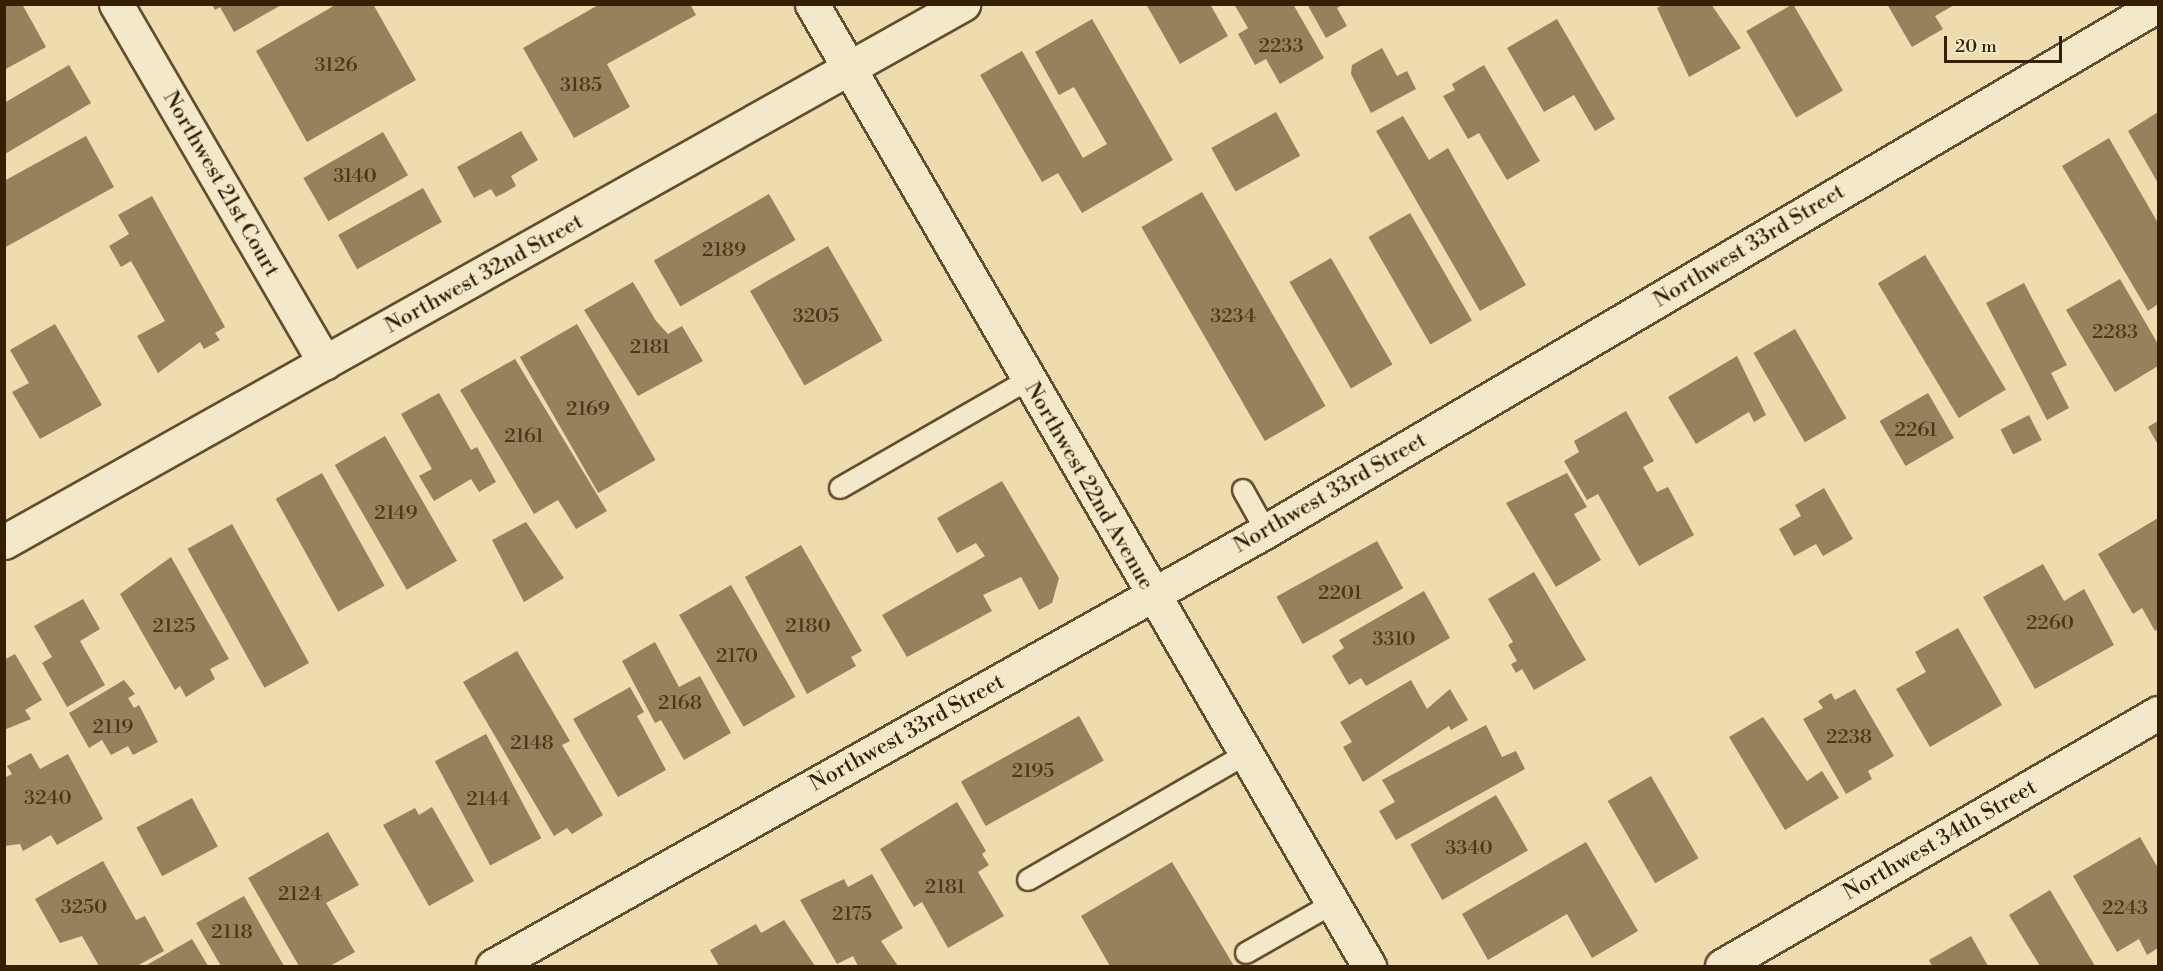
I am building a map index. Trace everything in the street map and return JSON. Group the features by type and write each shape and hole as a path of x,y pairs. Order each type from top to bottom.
{"street":[{"name":"Northwest 21st Court","path":"116,4 325,363"},
{"name":"Northwest 22nd Avenue","path":"812,4 1028,381 1369,966"},
{"name":"Northwest 32nd Street","path":"4,542 850,71 963,4"},
{"name":"Northwest 33rd Street","path":"493,966 1266,531 2158,5"},
{"name":"Northwest 34th Street","path":"1722,966 2158,713"}],"lane":[{"path":"840,488 1028,381"},
{"path":"1243,490 1266,531"},
{"path":"1028,880 1246,754"},
{"path":"1246,953 1334,903"}],"building":[{"path":"4,4 22,4 46,47 4,70"},
{"path":"212,4 283,4 234,32 220,7 215,10"},
{"path":"337,4 373,4 416,80 307,142 256,51"},
{"path":"600,4 690,4 696,15 607,64 630,107 574,138 523,48"},
{"path":"1146,4 1210,4 1228,36 1180,64"},
{"path":"1234,4 1293,4 1324,58 1280,84 1266,59 1255,65 1238,34 1248,28"},
{"path":"1307,4 1343,4 1337,8 1347,26 1326,38"},
{"path":"1664,4 1711,4 1741,48 1689,77 1657,8"},
{"path":"1793,4 1843,91 1796,118 1746,31"},
{"path":"1887,4 1956,4 1935,16 1943,29 1912,47"},
{"path":"1092,19 1173,160 1082,213 1058,173 1042,182 980,75 1022,51 1083,158 1107,144 1074,87 1059,95 1035,52"},
{"path":"1557,19 1615,119 1595,131 1574,95 1544,112 1507,48"},
{"path":"1382,48 1397,76 1407,71 1416,89 1371,113 1351,74 1352,65"},
{"path":"69,65 91,103 5,154 4,103"},
{"path":"1484,65 1540,161 1507,180 1479,133 1468,139 1443,96 1455,90 1452,84"},
{"path":"1276,112 1300,156 1236,192 1211,148"},
{"path":"2158,112 2158,183 2128,131"},
{"path":"1403,116 1429,160 1448,148 1526,285 1480,311 1376,131"},
{"path":"521,131 538,160 511,176 516,186 506,192 496,197 491,189 474,198 457,167"},
{"path":"383,132 408,175 328,221 303,178"},
{"path":"86,136 114,187 4,248 4,181"},
{"path":"2109,138 2158,223 2158,304 2148,311 2062,166"},
{"path":"423,188 442,222 357,269 338,235"},
{"path":"1202,192 1326,406 1265,441 1141,227"},
{"path":"769,194 796,240 680,306 654,260"},
{"path":"152,196 225,327 215,333 220,340 204,349 200,342 158,373 137,336 165,321 131,261 121,267 109,246 129,234 118,215"},
{"path":"1410,213 1472,320 1430,344 1368,237"},
{"path":"828,246 882,340 805,385 750,291"},
{"path":"1925,255 2006,390 1959,418 1878,283"},
{"path":"1331,258 1392,365 1351,389 1289,282"},
{"path":"2120,279 2158,344 2158,366 2115,392 2066,310"},
{"path":"633,282 656,321 668,334 682,326 703,361 638,396 584,310"},
{"path":"2024,283 2067,365 2051,373 2069,408 2047,420 1986,303"},
{"path":"55,324 102,405 40,439 12,392 29,383 10,350"},
{"path":"577,324 656,460 598,493 520,357"},
{"path":"1795,329 1846,418 1805,442 1753,353"},
{"path":"1737,356 1766,415 1754,422 1749,412 1696,444 1668,397"},
{"path":"515,359 607,511 576,529 558,500 534,514 460,390"},
{"path":"439,393 471,450 477,447 496,482 479,492 471,479 434,501 419,476 432,469 401,414"},
{"path":"1928,393 1954,438 1906,466 1880,421"},
{"path":"1626,411 1654,461 1643,467 1657,492 1668,487 1694,535 1639,566 1598,494 1587,500 1564,461 1579,452 1574,441"},
{"path":"2029,415 2042,440 2013,454 2000,430"},
{"path":"2158,421 2158,445 2148,427"},
{"path":"385,436 457,561 407,590 335,465"},
{"path":"322,473 385,586 338,612 276,499"},
{"path":"1567,473 1587,507 1574,514 1601,560 1556,587 1506,503"},
{"path":"1002,481 1059,578 1052,603 1039,610 1021,577 983,595 992,611 907,657 882,615 985,556 976,543 957,553 937,518"},
{"path":"1824,488 1853,539 1823,556 1816,544 1794,556 1779,529 1801,516 1795,505"},
{"path":"2158,518 2158,629 2155,631 2142,608 2133,614 2098,554"},
{"path":"526,522 564,578 524,602 492,540"},
{"path":"232,524 309,663 264,688 187,549"},
{"path":"1377,541 1403,588 1303,644 1276,597"},
{"path":"801,545 862,651 851,657 856,666 807,694 745,577"},
{"path":"171,557 229,659 210,669 215,679 186,697 180,686 175,690 120,594"},
{"path":"2043,564 2064,601 2084,589 2114,645 2035,689 1983,597"},
{"path":"1534,572 1586,660 1534,690 1522,669 1516,673 1511,664 1517,661 1508,645 1513,642 1488,599"},
{"path":"731,585 796,697 744,727 679,615"},
{"path":"1424,591 1450,638 1366,686 1361,678 1349,685 1332,656 1344,648 1339,640"},
{"path":"83,599 100,629 80,641 105,685 67,707 42,663 52,657 34,626"},
{"path":"1958,628 2002,705 1930,747 1896,689 1926,672 1915,652"},
{"path":"655,642 679,687 700,676 731,733 684,760 661,720 655,723 622,661"},
{"path":"517,651 570,741 562,745 603,815 572,834 567,828 554,836 463,682"},
{"path":"15,654 42,700 25,710 31,719 4,730 4,660"},
{"path":"124,680 135,694 128,698 134,708 139,705 158,742 133,755 128,746 111,755 102,740 89,748 69,713"},
{"path":"1411,680 1427,709 1450,689 1468,720 1451,730 1449,726 1363,782 1343,747 1352,742 1340,722"},
{"path":"630,687 644,712 637,716 666,770 618,797 573,719"},
{"path":"1855,689 1894,756 1868,771 1872,779 1846,794 1803,719 1823,708 1818,701 1831,693 1835,700"},
{"path":"1079,716 1104,761 986,826 961,781"},
{"path":"1763,717 1807,781 1822,771 1839,798 1785,830 1729,737"},
{"path":"1486,725 1502,757 1516,751 1525,769 1396,840 1379,811 1395,802 1382,780"},
{"path":"486,734 541,838 490,865 435,761"},
{"path":"31,753 40,769 68,754 103,819 57,845 51,835 23,851 20,844 4,846 4,778 12,774 7,766"},
{"path":"1651,776 1698,858 1655,883 1608,801"},
{"path":"1496,795 1528,850 1442,900 1410,844"},
{"path":"192,798 218,847 162,876 136,828"},
{"path":"957,802 986,851 982,854 989,865 978,872 1004,916 948,948 922,902 914,907 880,849"},
{"path":"432,807 474,881 429,906 383,825 415,808 419,815"},
{"path":"328,832 359,885 326,903 355,952 330,966 299,966 248,878"},
{"path":"2140,837 2158,868 2158,948 2147,955 2139,939 2117,952 2073,876"},
{"path":"1586,842 1638,931 1592,958 1567,914 1488,960 1462,914"},
{"path":"103,861 136,920 145,916 164,951 137,966 99,966 82,936 60,943 35,899"},
{"path":"1172,862 1234,966 1110,966 1081,916"},
{"path":"872,874 903,928 881,941 898,966 858,966 853,956 837,964 800,900 844,879 848,887"},
{"path":"2050,890 2095,966 2040,966 2009,915"},
{"path":"244,896 284,966 221,966 196,923"},
{"path":"784,920 815,966 719,966 710,950 756,924 761,933"},
{"path":"1971,936 1988,966 1932,966 1929,960"},
{"path":"192,939 208,966 145,966"}]}
